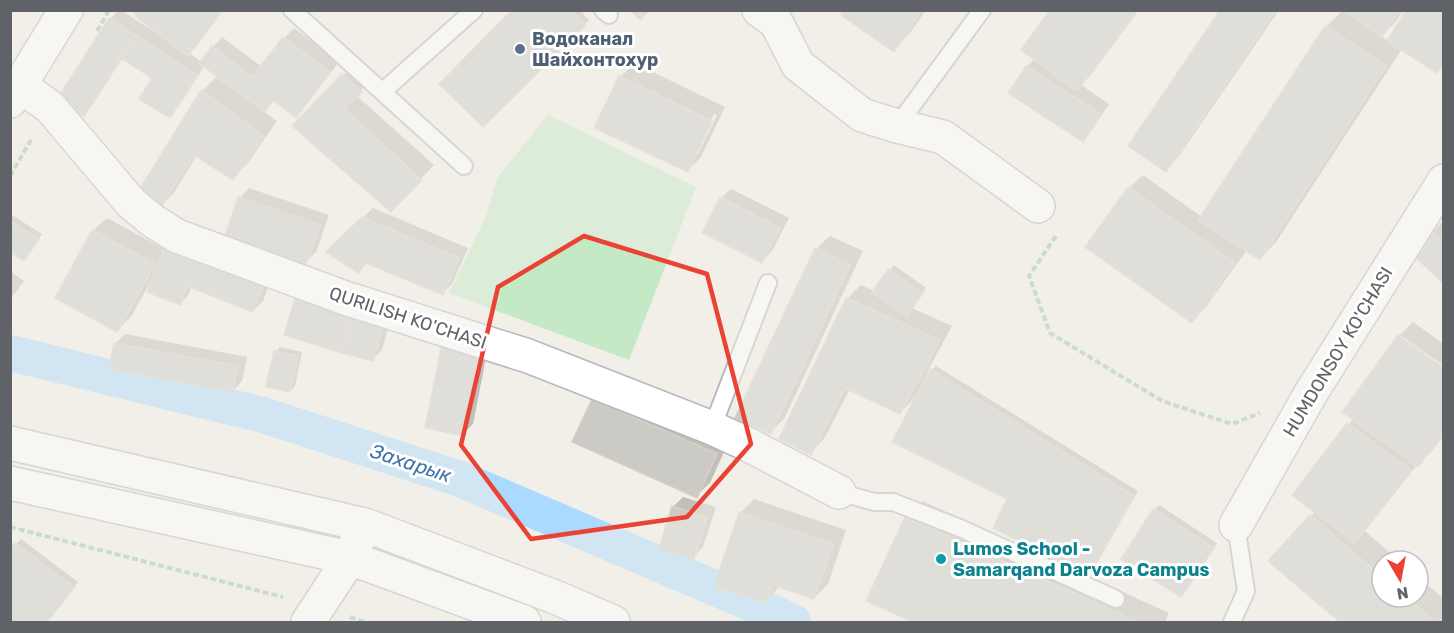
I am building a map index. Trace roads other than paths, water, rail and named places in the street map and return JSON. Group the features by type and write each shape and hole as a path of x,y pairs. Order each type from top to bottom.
{"street":[{"path":"15,93 66,10"},
{"path":"773,14 798,65 861,115 943,137 1038,206"},
{"name":"QURILISH KO'CHASI","path":"15,93 50,107 131,203 177,237 345,298 528,356 712,428 839,492"},
{"name":"HUMDONSOY KO'CHASI","path":"1236,525 1311,393 1443,181"},
{"path":"10,443 365,525 614,622"},
{"path":"10,483 350,558 524,622"},
{"path":"313,614 350,558 365,525"}],"lane":[{"path":"292,10 464,166"},
{"path":"382,92 474,10"},
{"path":"897,126 982,10"},
{"path":"712,428 768,284"},
{"path":"839,492 874,502 893,502 960,528 1116,599"},
{"path":"1232,622 1246,591 1236,525"}],"waterway":[{"name":"Захарык","path":"10,353 263,415 460,479 793,622"}],"place":[{"name":"Водоканал Шайхонтохур","path":"520,49"},
{"name":"Lumos School - Samarqand Darvoza Campus","path":"941,559"}]}
